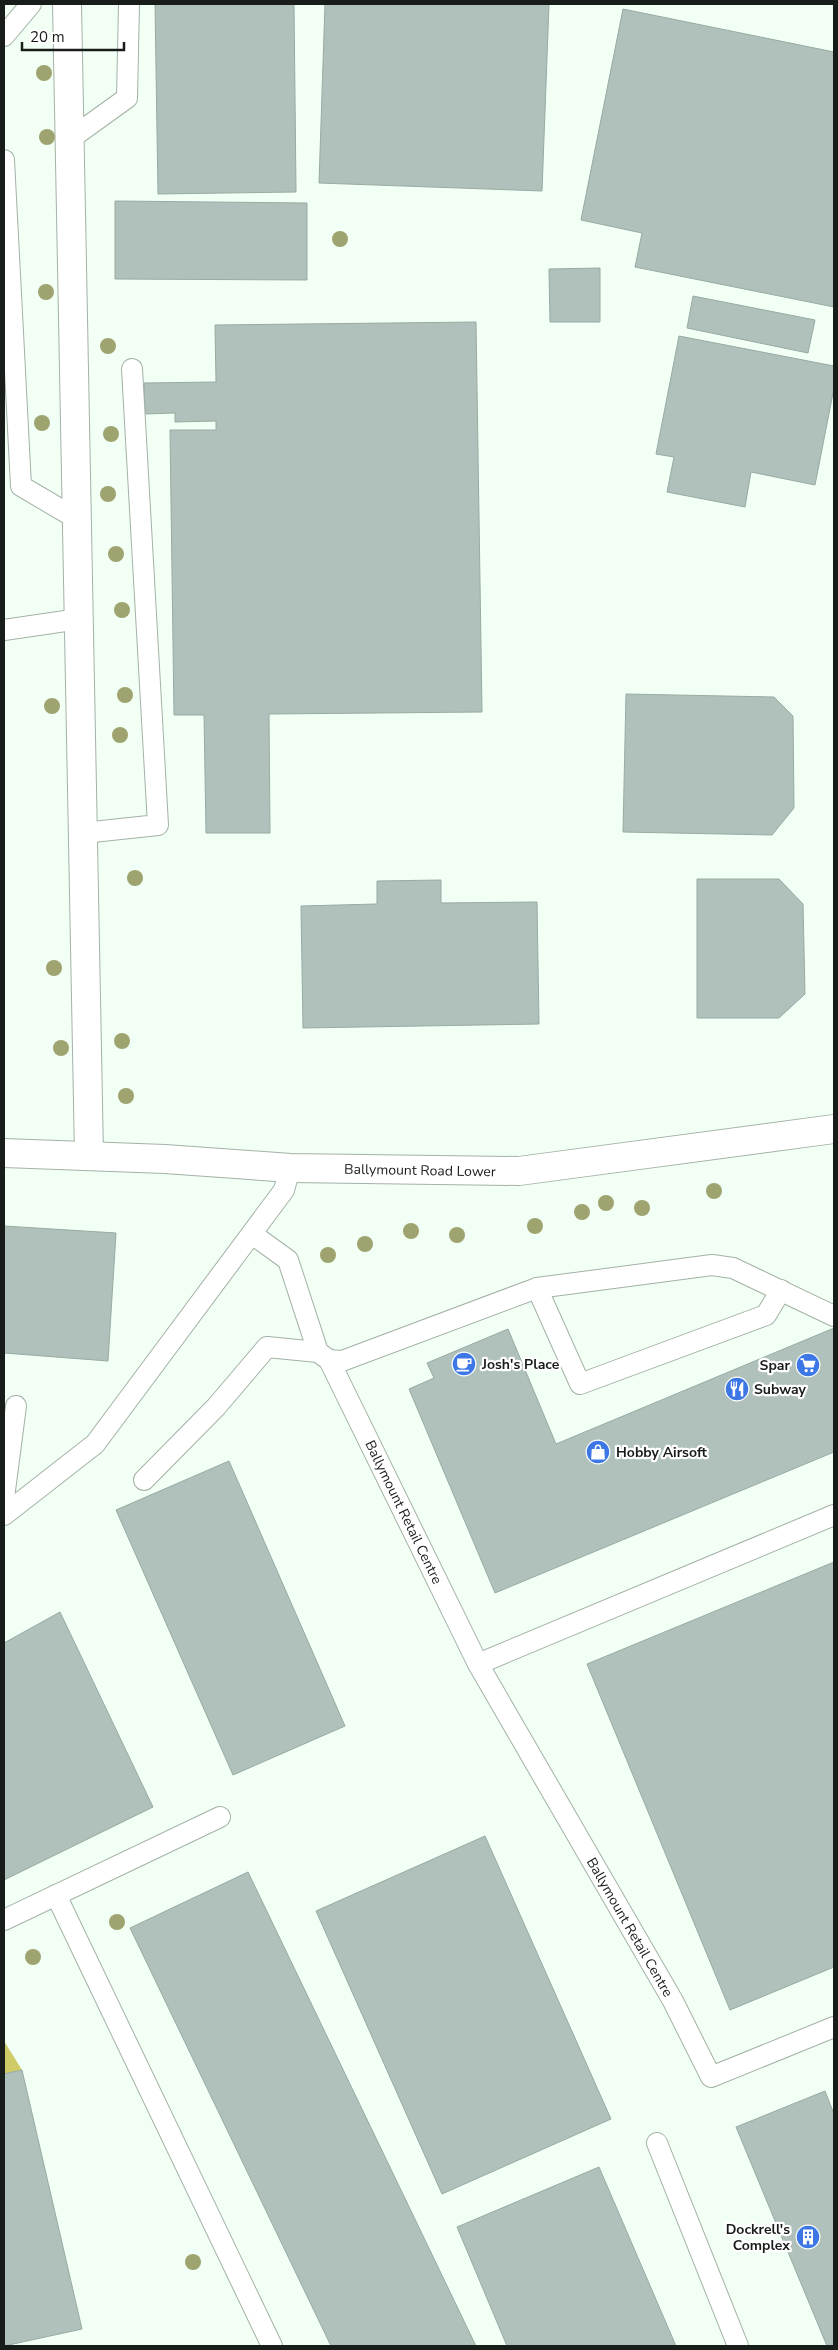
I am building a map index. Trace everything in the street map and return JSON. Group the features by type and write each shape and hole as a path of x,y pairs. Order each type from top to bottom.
{"street":[{"path":"67,4 89,1155"},
{"name":"Ballymount Road Lower","path":"4,1153 89,1155 290,1168 519,1171 834,1129"}],"lane":[{"path":"4,36 31,4"},
{"path":"70,139 127,98 129,4"},
{"path":"4,160 21,486 77,519"},
{"path":"83,833 158,825 132,369"},
{"path":"4,630 79,619"},
{"path":"4,1515 95,1444 284,1190 290,1168"},
{"name":"Ballymount Retail Centre","path":"252,1234 288,1260 324,1356 478,1664 668,1992 711,2077 834,2027"},
{"path":"144,1480 216,1407 267,1347 324,1356 342,1361 537,1288 712,1265 733,1268 834,1316"},
{"path":"537,1288 580,1384 766,1315 781,1290"},
{"path":"4,1498 16,1406"},
{"path":"478,1664 834,1514"},
{"path":"4,1920 220,1817"},
{"path":"56,1895 272,2346"},
{"path":"657,2143 738,2346"}],"shaded area":[{"path":"4,2041 22,2070 4,2074"}],"building":[{"path":"155,4 294,4 296,192 158,194"},
{"path":"325,4 549,4 542,191 319,183"},
{"path":"623,9 834,52 834,307 635,267 642,233 581,220"},
{"path":"115,201 307,203 307,280 115,279"},
{"path":"600,268 600,322 550,322 549,269"},
{"path":"693,296 815,320 808,353 687,328"},
{"path":"476,322 482,712 269,714 270,833 206,833 204,715 174,715 170,430 216,430 216,421 175,422 175,413 145,414 144,383 216,382 215,325"},
{"path":"679,336 834,366 834,388 815,485 751,472 745,507 667,492 674,457 656,454"},
{"path":"626,694 774,697 793,716 794,808 772,835 623,832"},
{"path":"697,879 779,879 803,904 805,994 779,1018 697,1018"},
{"path":"441,880 441,903 537,902 539,1024 303,1028 301,906 377,904 377,881"},
{"path":"4,1226 116,1233 108,1361 4,1353"},
{"path":"834,1328 834,1452 495,1593 409,1389 434,1378 427,1363 508,1329 556,1444"},
{"path":"229,1461 345,1726 233,1775 116,1510"},
{"path":"834,1562 834,1967 730,2010 587,1664"},
{"path":"60,1612 153,1807 4,1880 4,1643"},
{"path":"485,1836 611,2119 442,2194 316,1911"},
{"path":"248,1872 476,2346 331,2346 130,1928"},
{"path":"22,2070 82,2329 4,2346 4,2074"},
{"name":"Dockrell's Complex","path":"825,2091 834,2114 834,2346 827,2346 736,2127"},
{"path":"599,2167 676,2346 507,2346 457,2227"}],"place":[{"name":"Josh's Place","path":"464,1364"},
{"name":"Spar","path":"808,1365"},
{"name":"Subway","path":"737,1389"},
{"name":"Hobby Airsoft","path":"598,1452"},
{"name":"Dockrell's Complex","path":"808,2237"}]}
